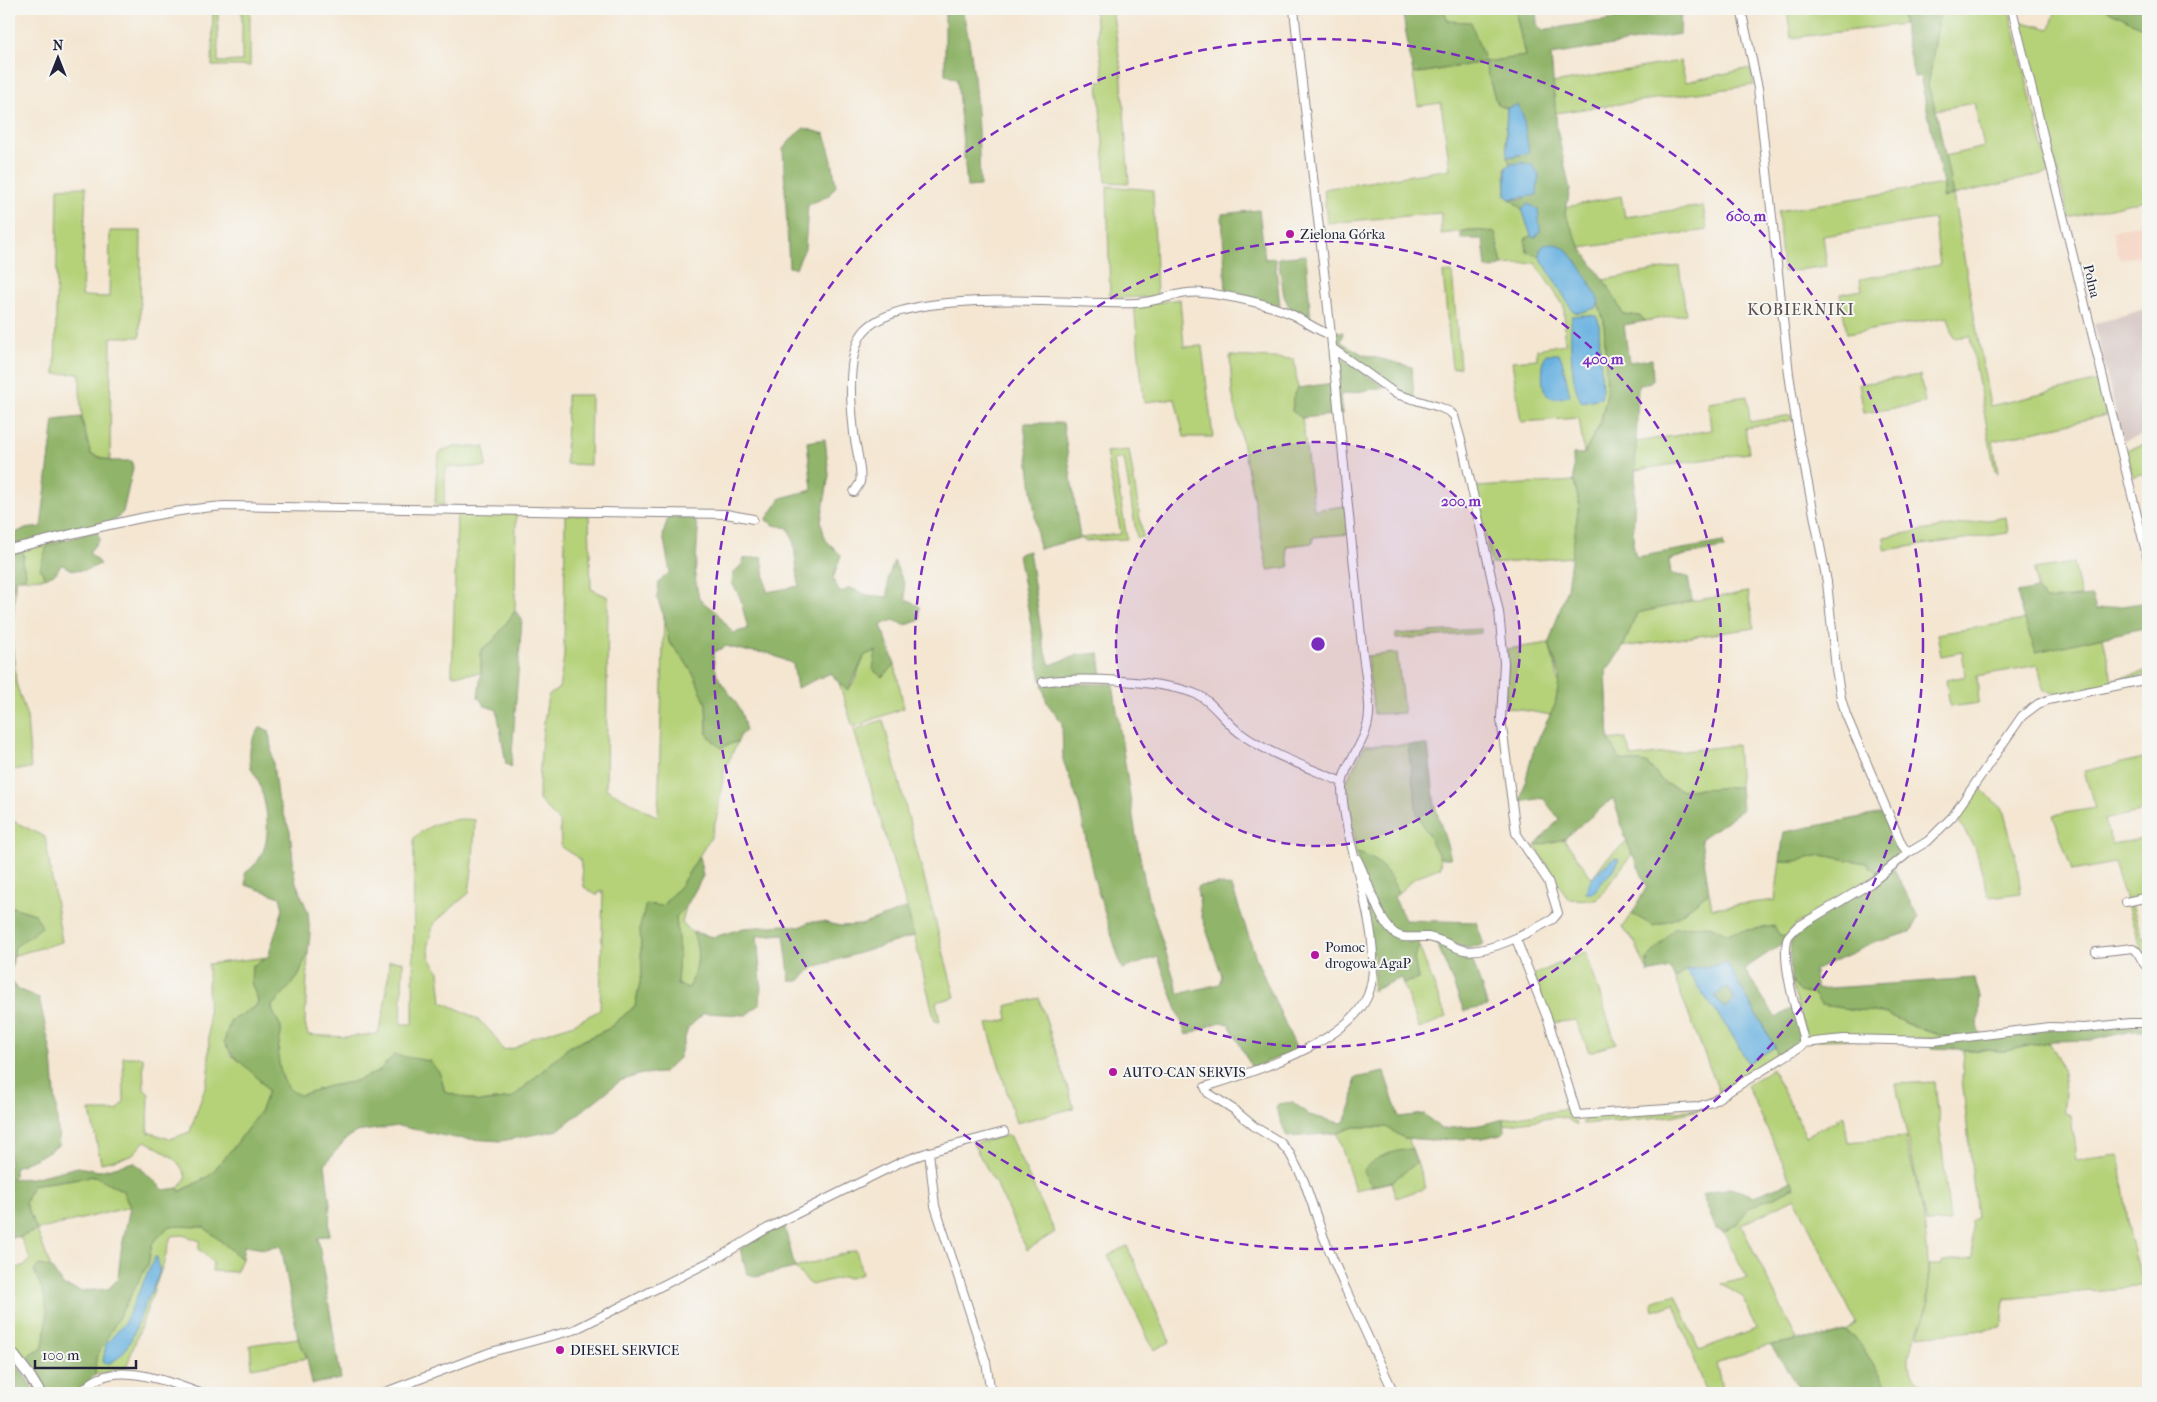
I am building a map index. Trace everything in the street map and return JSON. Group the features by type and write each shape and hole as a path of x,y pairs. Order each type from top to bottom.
{"street":[{"path":"1294,9 1331,335 1370,715 1368,730 1342,782 1353,853 1369,923 1372,948 1369,989 1362,1006 1332,1034 1307,1048 1257,1069 1205,1087 1208,1093 1233,1108 1255,1127 1280,1142 1290,1154 1304,1181 1324,1238 1346,1290 1394,1393"},
{"path":"1741,9 1758,88 1789,374 1797,427 1828,582 1836,669 1841,698 1869,769 1902,845 1908,853"},
{"name":"Polna","path":"2012,9 2148,560"},
{"path":"854,492 861,480 854,432 850,380 858,340 866,328 880,318 899,310 918,306 1012,301 1134,303 1157,301 1185,293 1201,292 1255,303 1290,314 1317,330 1331,335"},
{"path":"1332,348 1396,394 1450,412 1454,416 1462,444 1499,612 1504,663 1501,718 1516,832 1548,881 1557,905 1558,914 1554,919 1516,939 1476,950 1466,950 1438,939 1402,937 1392,932 1353,853"},
{"path":"9,549 132,520 200,508 224,506 726,514 753,519"},
{"path":"1516,939 1548,1020 1577,1115 1697,1107 1720,1097 1800,1048 1804,1042 1788,980 1788,937 1796,928 1871,883 1908,853 1928,841 1952,817 2011,731 2022,716 2031,708 2049,699 2148,679"},
{"path":"1043,682 1129,682 1168,686 1199,695 1240,733 1265,748 1342,782"},
{"path":"2126,902 2148,897"},
{"path":"2096,952 2133,948 2138,952 2142,963 2148,968"},
{"path":"1804,1042 1844,1039 1934,1041 2049,1027 2086,1028 2148,1023"},
{"path":"383,1393 423,1380 491,1352 574,1330 719,1257 768,1228 901,1162 929,1152 1004,1132"},
{"path":"929,1152 935,1206 986,1362 991,1393"},
{"path":"9,1349 40,1393"},
{"path":"81,1393 95,1381 124,1373 142,1375 200,1393"}],"shaded area":[{"path":"2148,222 2148,254 2120,260 2112,231"},
{"path":"2148,308 2148,434 2123,441 2094,324"}],"green space":[{"path":"213,9 218,9 218,62 242,61 242,9 250,9 250,66 212,66"},
{"path":"945,9 962,9 967,31 976,97 980,186 967,187 957,80 945,74"},
{"path":"1094,9 1112,9 1121,68 1129,183 1106,182 1098,81 1104,81"},
{"path":"1402,9 1444,9 1448,21 1471,22 1485,62 1525,56 1516,14 1518,9 1536,9 1537,24 1541,30 1681,9 1680,34 1551,55 1557,129 1570,190 1565,214 1581,248 1611,291 1623,314 1639,316 1646,321 1624,325 1629,362 1652,359 1653,381 1638,386 1633,545 1636,557 1723,542 1724,548 1669,560 1671,574 1688,577 1692,601 1637,613 1622,649 1606,671 1609,740 1621,760 1647,763 1664,783 1682,790 1740,787 1742,810 1701,839 1709,892 1676,918 1654,926 1632,914 1647,886 1627,842 1613,798 1564,839 1535,846 1559,819 1543,798 1520,802 1534,748 1555,705 1560,677 1549,643 1567,588 1579,503 1574,481 1573,454 1584,454 1601,423 1607,393 1604,321 1596,296 1569,254 1540,250 1540,257 1527,252 1525,239 1531,236 1535,237 1528,204 1522,209 1511,199 1524,199 1524,163 1510,164 1507,157 1520,155 1523,115 1517,106 1507,108 1497,105 1484,62 1413,74"},
{"path":"1444,9 1518,9 1516,14 1525,56 1485,62 1497,105 1507,108 1506,144 1510,164 1505,168 1506,196 1522,209 1531,236 1525,239 1540,257 1596,296 1604,321 1607,393 1600,423 1584,454 1579,418 1521,422 1512,361 1537,359 1537,349 1565,344 1564,306 1535,263 1502,265 1494,232 1470,230 1441,234 1441,213 1327,223 1324,189 1450,169 1441,103 1418,106 1413,74 1484,62 1447,21"},
{"path":"1787,9 1903,9 1903,24 1791,38"},
{"path":"1903,9 1949,9 1940,12 1928,87 1936,110 1953,195 1943,198 1943,184 1920,76 1914,77 1903,24"},
{"path":"1949,9 2009,9 2049,173 1953,195 1945,156 1984,147 1974,103 1936,110 1928,87 1940,12"},
{"path":"2056,9 2105,9 2148,30 2148,199 2069,218 2019,21 2050,29"},
{"path":"2105,9 2142,9 2148,12 2148,30"},
{"path":"1680,61 1686,82 1750,68 1754,85 1555,113 1553,83"},
{"path":"804,128 825,134 836,186 828,196 808,205 805,248 796,268 789,267 783,149"},
{"path":"1943,184 1943,198 1953,195 1990,406 2099,381 2106,415 1993,441 1998,473 1995,471 1970,336 1954,338 1948,317 1847,334 1840,294 1862,290 1860,279 1940,265 1934,219 1823,236 1827,266 1783,272 1778,211"},
{"path":"1107,186 1153,190 1157,297 1110,298"},
{"path":"86,187 82,296 109,297 110,231 141,231 140,337 111,337 110,461 91,454 82,414 80,373 55,374 58,188"},
{"path":"1621,196 1625,217 1703,206 1707,230 1581,248 1565,214 1566,207"},
{"path":"1259,210 1265,259 1275,258 1280,306 1226,292 1222,214"},
{"path":"1470,230 1495,232 1502,265 1495,268 1486,268 1483,239 1461,239 1461,232"},
{"path":"1306,255 1311,324 1292,313 1284,296 1278,258"},
{"path":"1679,266 1686,314 1646,321 1639,316 1623,314 1603,280"},
{"path":"1452,272 1460,367 1452,368 1443,273"},
{"path":"1180,299 1184,347 1202,346 1213,437 1184,437 1175,399 1144,402 1134,306"},
{"path":"1333,332 1343,332 1341,342 1362,354 1412,367 1414,399 1397,392 1334,347"},
{"path":"1336,354 1384,387 1340,395 1342,414 1302,418 1292,411 1294,394 1298,388 1333,383"},
{"path":"1230,356 1294,359 1298,388 1294,394 1292,411 1302,418 1314,510 1345,506 1349,534 1313,537 1313,543 1286,546 1289,567 1268,570 1232,392"},
{"path":"1920,375 1925,403 1864,413 1859,384"},
{"path":"567,395 591,395 590,465 566,464"},
{"path":"1747,396 1750,422 1791,415 1792,420 1745,428 1749,453 1635,470 1636,442 1711,430 1708,402"},
{"path":"81,417 91,454 110,461 132,461 133,468 123,512 113,522 9,546 9,536 24,529 41,527 54,420"},
{"path":"1024,423 1063,423 1080,538 1039,549"},
{"path":"825,439 829,475 821,522 825,539 841,555 833,579 840,593 850,588 867,595 888,597 888,578 894,561 904,583 906,600 919,606 920,620 906,625 893,620 881,625 895,665 882,677 873,670 876,651 865,655 848,690 831,673 797,688 793,664 768,653 746,651 726,646 713,653 716,671 739,708 746,731 741,734 738,741 720,748 707,734 706,704 695,677 683,658 669,642 664,616 657,598 659,582 670,572 663,535 668,517 694,517 698,530 695,577 699,599 717,613 733,633 748,629 740,597 732,583 733,574 743,563 743,559 762,557 767,592 799,586 793,539 788,528 774,525 766,520 781,498 812,490 807,442"},
{"path":"2148,444 2148,472 2133,477 2125,450"},
{"path":"451,447 485,447 486,467 446,467 444,505 435,505 437,464 440,452"},
{"path":"1129,450 1143,537 1137,538 1124,458 1114,460 1127,539 1085,541 1080,538 1121,534 1106,452"},
{"path":"1574,481 1579,503 1572,557 1491,564 1476,487"},
{"path":"457,513 516,514 515,611 494,640 481,650 481,673 452,675"},
{"path":"565,515 589,515 591,589 608,597 606,789 658,817 664,616 669,642 683,658 695,677 706,704 707,734 720,748 738,741 724,771 718,812 711,837 681,885 662,906 646,905 640,927 642,973 635,1006 608,1029 569,1047 512,1098 479,1102 445,1092 440,1074 394,1055 378,1072 353,1082 329,1086 300,1096 288,1087 281,1074 278,1051 281,1028 272,1006 298,977 308,952 305,1024 308,1035 346,1037 377,1034 384,1009 389,961 403,961 401,1024 413,1024 414,838 435,824 459,819 475,820 469,893 434,923 428,944 430,958 439,972 442,1002 470,1015 484,1025 503,1050 515,1048 531,1038 574,1024 600,1010 603,890 596,895 584,887 580,859 561,847 560,823 539,800 541,748 548,696 559,688 564,657"},
{"path":"2006,517 2008,533 1885,550 1884,537"},
{"path":"97,532 100,539 89,552 100,564 81,570 72,570 63,565 60,566 56,573 45,578 40,568 47,546"},
{"path":"66,538 40,568 45,578 24,579 26,573 22,563 24,557 22,549"},
{"path":"22,549 24,557 22,563 26,573 24,579 15,579 15,587 9,589 9,552"},
{"path":"1029,551 1043,644 1050,665 1078,655 1099,653 1102,678 1041,680 1018,554"},
{"path":"2074,563 2081,596 2045,601 2037,589 2034,569"},
{"path":"15,587 12,640 16,683 27,717 31,769 9,769 9,589"},
{"path":"2037,589 2045,600 2092,596 2096,610 2148,602 2148,627 2036,652 2024,620 2017,593"},
{"path":"1748,592 1754,628 1623,647 1637,613 1692,601"},
{"path":"515,611 522,619 511,767 506,764 497,710 485,706 478,697 481,650 494,640"},
{"path":"2024,620 2036,652 2103,637 2112,680 2148,671 2148,675 2060,694 2044,691 2038,665 1977,676 1979,703 1950,707 1946,680 1966,676 1962,652 1941,656 1937,634"},
{"path":"1481,629 1481,633 1396,639 1396,634"},
{"path":"1549,643 1559,686 1551,715 1505,707 1508,649"},
{"path":"876,651 882,677 895,665 904,708 853,727 839,683 848,690 854,682 865,655"},
{"path":"1397,653 1404,713 1374,714 1367,656"},
{"path":"1042,684 1113,684 1136,836 1147,893 1179,994 1219,984 1222,976 1202,917 1197,889 1198,886 1220,884 1232,887 1257,961 1297,1050 1252,1068 1229,1024 1220,1022 1186,1035 1158,957 1122,969 1093,875 1079,804 1063,760 1062,723 1047,703"},
{"path":"883,720 955,997 936,1002 940,1022 935,1021 907,908 854,730"},
{"path":"261,727 269,731 277,796 290,831 295,880 308,912 310,935 308,952 298,977 272,1006 281,1028 278,1048 282,1076 289,1088 300,1095 329,1086 353,1082 378,1072 394,1055 430,1061 440,1074 445,1092 479,1102 512,1098 569,1047 608,1029 635,1006 642,973 640,927 646,904 662,906 681,885 699,856 703,876 686,907 676,917 679,951 677,985 689,988 695,973 697,947 693,932 714,937 744,928 784,925 800,927 809,922 823,922 840,926 861,925 907,908 914,936 814,967 799,981 790,981 784,934 757,936 761,982 760,1004 746,1015 704,1013 688,1028 679,1058 663,1073 642,1074 620,1081 558,1130 501,1141 455,1138 398,1126 356,1132 345,1140 325,1164 330,1204 329,1235 318,1238 341,1379 312,1384 307,1358 298,1338 281,1245 265,1249 244,1246 242,1259 204,1227 169,1226 152,1244 148,1264 96,1358 95,1375 77,1393 45,1393 24,1363 28,1356 42,1349 46,1327 47,1309 43,1292 34,1271 39,1265 51,1268 64,1286 81,1291 108,1289 118,1279 121,1251 130,1207 123,1191 95,1176 32,1185 25,1203 37,1230 20,1237 9,1237 9,1142 12,1141 16,1113 9,1070 9,906 35,914 42,927 15,947 10,978 17,989 39,998 52,1057 59,1145 39,1157 16,1167 13,1179 32,1178 78,1167 99,1171 134,1162 164,1190 178,1188 180,1192 209,1176 237,1143 261,1110 268,1091 257,1077 233,1055 224,1042 230,1021 256,1006 258,1001 251,982 252,966 268,957 283,909 280,897 246,885 245,873 262,854 266,843 267,817 265,804 250,762 251,743"},
{"path":"1625,738 1632,757 1737,745 1740,787 1682,790 1664,783 1647,763 1621,760 1609,740"},
{"path":"1365,745 1408,745 1417,813 1440,858 1441,867 1416,877 1398,893 1382,867 1364,855 1356,853 1345,784"},
{"path":"1408,745 1428,745 1435,806 1451,858 1440,858 1417,813"},
{"path":"2148,757 2148,810 2104,820 2112,844 2148,838 2148,894 2131,901 2142,938 2148,937 2148,962 2138,939 2114,863 2072,871 2053,815 2095,808 2084,771"},
{"path":"1978,787 2003,809 2017,863 2021,893 1989,897 1976,850 1957,818"},
{"path":"1883,813 1902,852 1900,856 1878,873 1866,863 1821,855 1796,861 1780,861 1784,832"},
{"path":"9,819 45,837 62,942 12,956 15,947 35,914 9,906"},
{"path":"1564,839 1592,878 1605,860 1627,842 1632,854 1597,900 1568,899 1535,846"},
{"path":"1356,853 1371,858 1387,873 1398,893 1394,897 1405,920 1476,922 1484,945 1467,948 1448,942 1418,940 1419,946 1414,958 1418,979 1403,984 1401,978 1372,991 1375,966"},
{"path":"1821,855 1866,863 1878,873 1796,925 1785,937 1765,932 1726,933 1707,925 1661,945 1647,959 1648,973 1635,942 1622,927 1632,914 1654,926 1676,918 1709,892 1712,908 1775,900 1780,861 1796,861"},
{"path":"1894,869 1918,917 1911,932 1876,942 1815,970 1816,989 1974,978 1980,996 1978,1030 1981,1035 1949,1038 1914,1027 1887,1014 1821,1005 1815,995 1799,992 1791,980 1791,938 1797,930 1868,888"},
{"path":"686,907 682,923 695,937 699,953 696,970 689,988 677,984 679,951 676,917"},
{"path":"1707,925 1727,933 1774,926 1779,934 1785,937 1785,942 1744,969 1776,1018 1794,1007 1802,1042 1778,1057 1775,1047 1727,963 1686,970 1675,979 1670,968 1648,973 1647,959 1675,928"},
{"path":"1437,943 1470,953 1488,1006 1464,1011"},
{"path":"1419,946 1446,1017 1419,1029 1403,984 1418,979 1414,958"},
{"path":"1586,952 1616,1044 1589,1052 1576,1020 1552,1023 1533,975"},
{"path":"268,957 251,982 258,1001 256,1006 230,1021 230,1054 251,1069 268,1091 261,1110 237,1143 209,1176 179,1192 178,1188 186,1178 180,1165 170,1156 145,1141 131,1156 101,1163 90,1111 117,1111 124,1102 123,1057 143,1057 144,1089 149,1094 148,1132 170,1139 190,1132 209,1075 208,964"},
{"path":"1686,970 1731,1033 1748,1063 1775,1047 1778,1057 1720,1094 1675,979"},
{"path":"1791,980 1815,995 1821,1005 1887,1014 1914,1027 1949,1038 1807,1040"},
{"path":"1724,989 1728,989 1735,999 1727,1007 1723,1007 1715,996"},
{"path":"1039,998 1074,1108 1016,1123 987,1024 1008,1020 1006,1006"},
{"path":"2148,1025 2148,1031 2132,1031 2093,1040 2053,1041 2005,1051 1931,1048 1932,1044 2024,1031"},
{"path":"2048,1042 2059,1059 2063,1073 2064,1113 2071,1115 2076,1160 2119,1155 2130,1237 2143,1284 2135,1287 2005,1299 2002,1327 1918,1336 1929,1305 1928,1265 1942,1265 1942,1261 1973,1258 1971,1220 1977,1218 1962,1078 1964,1050 2005,1051"},
{"path":"1772,1069 1806,1136 1844,1116 1848,1142 1905,1137 1923,1211 1928,1273 1928,1303 1912,1345 1909,1363 1911,1372 1919,1382 1931,1388 1958,1393 1879,1393 1886,1384 1854,1336 1846,1332 1856,1323 1795,1198 1741,1225 1797,1340 1766,1346 1716,1364 1722,1388 1707,1393 1674,1304 1654,1311 1652,1302 1676,1294 1699,1350 1756,1329 1744,1298 1721,1284 1747,1278 1724,1232 1738,1223 1749,1207 1794,1187 1747,1085"},
{"path":"1384,1072 1399,1117 1424,1114 1441,1129 1480,1125 1504,1119 1505,1130 1501,1134 1483,1138 1432,1140 1404,1138 1386,1127 1354,1127 1337,1133 1287,1137 1276,1108 1278,1104 1293,1102 1309,1115 1340,1123 1344,1122 1353,1101 1355,1078"},
{"path":"1935,1082 1950,1222 1926,1223 1896,1084"},
{"path":"1569,1109 1577,1126 1568,1119 1557,1117 1504,1125 1504,1119"},
{"path":"1702,1109 1672,1116 1583,1124 1587,1117"},
{"path":"1354,1127 1387,1127 1404,1138 1408,1138 1426,1188 1396,1198 1391,1182 1355,1190 1337,1133"},
{"path":"1009,1135 1055,1232 1027,1250 997,1186 973,1144"},
{"path":"1412,1149 1417,1163 1391,1182 1372,1186 1363,1172 1372,1162 1384,1155"},
{"path":"95,1176 123,1191 130,1207 37,1230 25,1203 32,1185"},
{"path":"1792,1181 1794,1187 1749,1207 1738,1223 1724,1232 1716,1229 1702,1194 1731,1188 1754,1196"},
{"path":"784,1224 795,1268 755,1277 747,1273 740,1249"},
{"path":"169,1226 204,1227 242,1259 236,1272 212,1271 213,1263 198,1248 200,1241 183,1235 171,1236 163,1265 126,1368 95,1375 96,1358 148,1264 152,1244"},
{"path":"37,1230 51,1268 40,1265 35,1271 43,1292 47,1317 42,1349 28,1356 24,1363 9,1344 9,1271 25,1265 30,1259 20,1237"},
{"path":"1127,1246 1170,1342 1154,1350 1108,1256"},
{"path":"856,1250 862,1274 850,1278 843,1277 811,1285 795,1268"},
{"path":"1846,1332 1854,1336 1886,1384 1879,1393 1802,1393 1771,1345"},
{"path":"298,1338 307,1358 252,1368 250,1345"},
{"path":"9,1353 36,1393 9,1393"}],"water":[{"path":"1517,105 1523,115 1529,153 1507,157 1507,108"},
{"path":"1524,163 1532,165 1539,174 1537,195 1511,199 1506,196 1506,168 1510,164"},
{"path":"1528,204 1538,209 1540,231 1535,238 1531,236 1522,209"},
{"path":"1544,245 1560,245 1566,249 1577,262 1599,302 1596,308 1578,313 1573,311 1540,257 1540,250"},
{"path":"1572,316 1596,316 1599,322 1602,394 1601,398 1582,402 1575,386 1573,374 1571,335"},
{"path":"1546,354 1559,354 1570,395 1560,398 1550,397 1544,389 1542,377"},
{"path":"1616,858 1619,859 1617,865 1593,893 1586,893 1590,882 1597,872"},
{"path":"1727,963 1775,1047 1748,1063 1731,1033 1686,970","holes":["1724,989 1729,989 1735,999 1727,1007 1723,1007 1715,996"]},
{"path":"155,1257 157,1257 159,1273 131,1340 120,1356 105,1364 103,1361 106,1344 124,1324"}],"place":[{"name":"Zielona Górka","path":"1290,234"},
{"name":"Pomoc drogowa AgaP","path":"1315,955"},
{"name":"AUTO-CAN SERVIS","path":"1113,1072"},
{"name":"DIESEL SERVICE","path":"560,1350"}],"district":[{"name":"KOBIERNIKI","path":"1801,309"}]}
